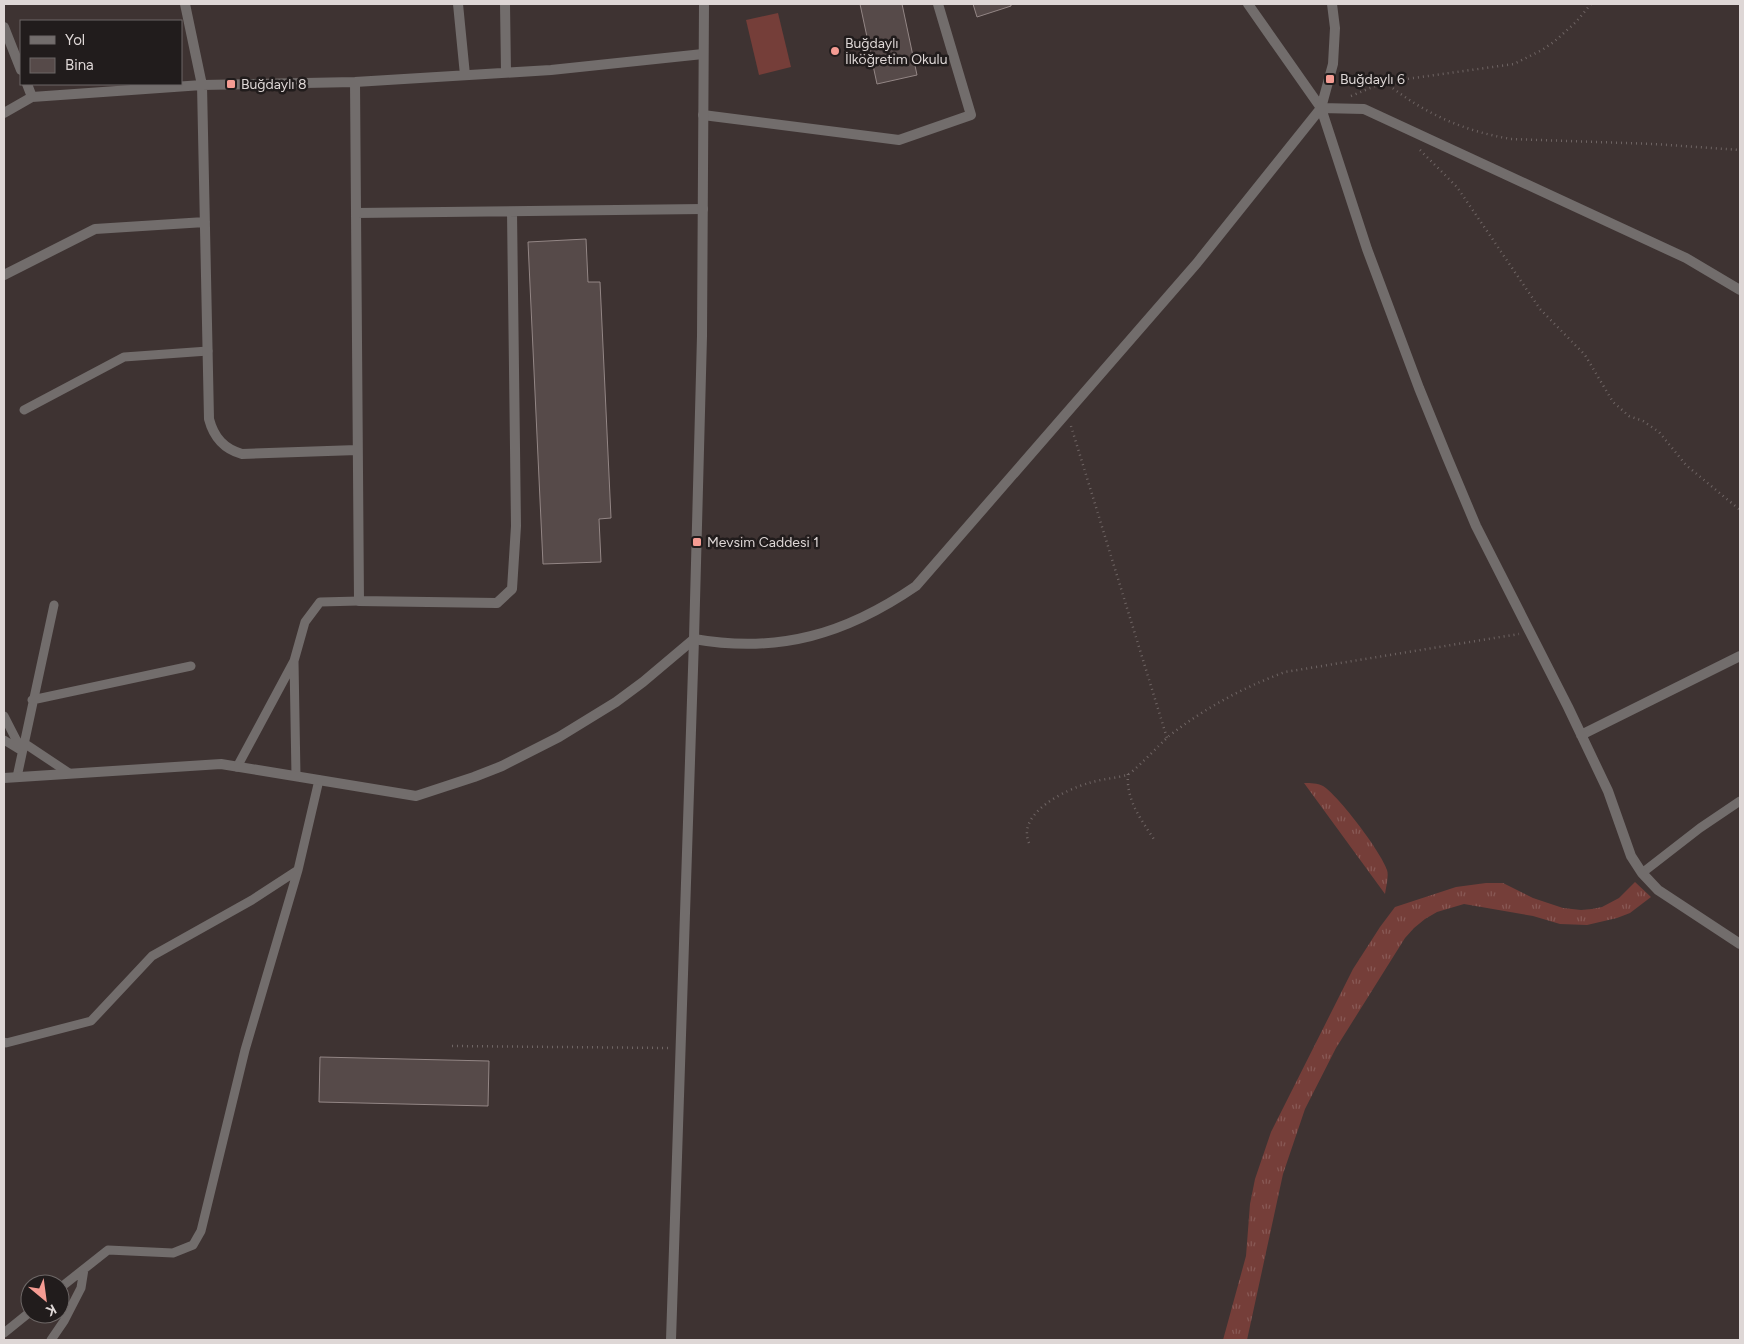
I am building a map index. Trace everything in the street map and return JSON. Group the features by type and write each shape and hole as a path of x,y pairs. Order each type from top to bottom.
{"street":[{"path":"185,4 202,84 209,419 216,437 228,449 242,454 358,450"},
{"path":"458,4 465,75"},
{"path":"505,4 506,72"},
{"path":"672,1340 702,336 704,4"},
{"path":"703,115 899,140 971,115 938,4"},
{"path":"1248,4 1321,108 1367,249 1419,388 1476,526 1608,791 1631,856 1642,873 1658,890 1740,944"},
{"path":"4,778 221,764 416,796 474,777 530,753 588,720 643,682 694,639 737,644 773,643 801,639 842,627 899,598 916,586 1197,263 1321,108 1333,64 1335,28 1332,4"},
{"path":"4,27 20,67"},
{"path":"4,113 32,97 202,84 355,82 550,70 704,54"},
{"path":"355,82 359,601 497,603 512,590 516,526 512,212"},
{"path":"27,85 32,97"},
{"path":"1321,108 1364,109 1686,258 1740,290"},
{"path":"356,213 703,210"},
{"path":"4,275 95,229 205,222"},
{"path":"1581,735 1740,656"}],"lane":[{"path":"24,410 124,357 208,351"},
{"path":"237,766 294,661 305,622 320,602 359,601"},
{"path":"17,777 32,700 54,605"},
{"path":"294,661 296,776"},
{"path":"32,700 191,666"},
{"path":"4,716 23,747"},
{"path":"4,740 23,747 69,774"},
{"path":"70,1280 108,1250 173,1253 193,1245 201,1231 245,1050 298,870 319,780"},
{"path":"1642,873 1700,828 1740,801"},
{"path":"4,1042 91,1022 152,956 252,900 298,870"},
{"path":"51,1340 64,1321 81,1288 84,1269"},
{"path":"4,1333 20,1320"}],"path":[{"path":"1591,4 1576,22 1555,41 1514,64 1385,82 1435,116 1466,128 1511,139 1654,144 1740,150"},
{"path":"1419,149 1457,187 1540,309 1585,355 1614,402 1629,416 1643,421 1659,432 1686,465 1740,510"},
{"path":"1067,412 1167,738"},
{"path":"1029,843 1026,832 1029,823 1050,802 1088,783 1128,774 1167,738 1193,718 1236,692 1285,672 1530,632"},
{"path":"1128,774 1127,785 1132,804 1155,841"},
{"path":"452,1046 681,1048"}],"green space":[{"path":"778,13 791,67 759,75 746,20"},
{"path":"1304,783 1318,784 1330,791 1369,838 1388,872 1385,894"},
{"path":"1635,882 1651,897 1630,913 1617,918 1587,925 1560,924 1533,916 1464,904 1437,912 1425,919 1405,938 1336,1048 1305,1109 1283,1174 1247,1340 1223,1340 1246,1256 1250,1204 1255,1179 1271,1132 1353,969 1395,907 1456,887 1503,883 1533,898 1563,908 1592,909 1602,907 1619,898"}],"building":[{"path":"860,4 902,4 917,75 877,84"},
{"path":"973,4 1011,4 1011,6 977,17"},
{"path":"586,239 588,282 600,282 611,518 599,519 601,562 543,564 528,242"},
{"path":"320,1057 489,1061 488,1106 319,1102"}],"place":[{"name":"Buğdaylı İlköğretim Okulu","path":"835,51"},
{"name":"Buğdaylı 6","path":"1330,79"},
{"name":"Buğdaylı 8","path":"231,84"},
{"name":"Mevsim Caddesi 1","path":"697,542"}]}
